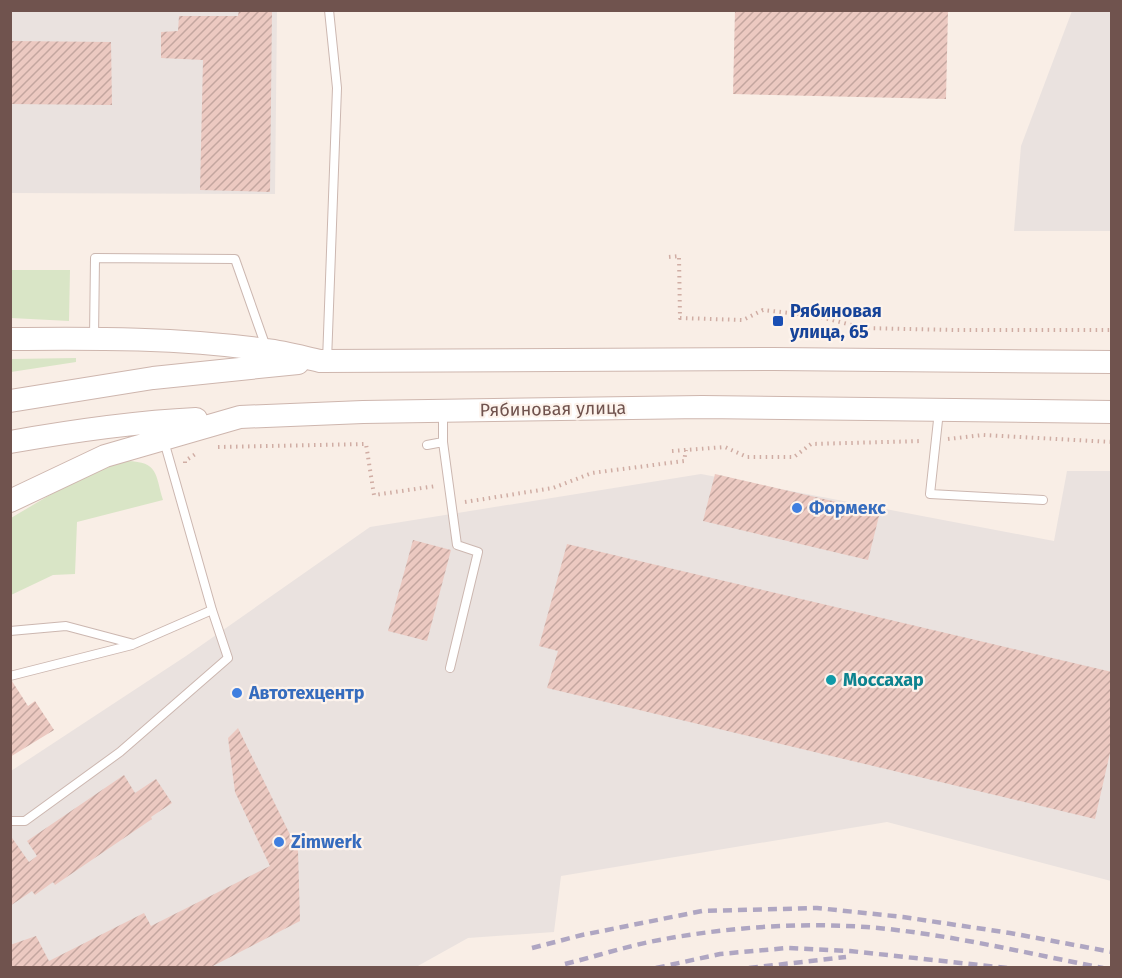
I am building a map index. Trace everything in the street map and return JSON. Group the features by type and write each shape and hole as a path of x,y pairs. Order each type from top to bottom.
{"main road":[{"path":"10,339 94,338 202,344 267,350 324,361"},
{"path":"10,401 153,378 324,361 786,359 1112,362"},
{"name":"Рябиновая улица","path":"10,501 105,456 240,417 702,406 1112,412"},
{"path":"10,442 156,421 240,417"}],"lane":[{"path":"324,361 337,88 329,10"},
{"path":"94,338 95,258 235,259 242,285 267,350"},
{"path":"443,411 443,442 457,545 478,552 450,668"},
{"path":"939,411 930,494 1043,500"},
{"path":"10,821 24,821 120,752 228,658 163,438"},
{"path":"427,444 443,442"},
{"path":"10,676 134,644 212,610"},
{"path":"10,631 66,627 134,644"}],"path":[{"path":"669,257 679,256 680,318 743,320 763,310 817,316 863,328 1112,330"},
{"path":"672,451 725,447 747,457 794,457 811,444 937,441 983,435 1112,442"},
{"path":"218,447 277,444 366,444 374,495 437,486 438,502 452,504 553,488 591,473 684,461 686,450"},
{"path":"176,484 185,480 185,460 199,452"}],"shaded area":[{"path":"11,11 277,11 275,194 11,193"},
{"path":"1072,11 1111,11 1111,231 1014,231 1021,146"},
{"path":"1067,471 1111,471 1111,881 887,822 561,876 554,932 468,938 416,967 11,968 11,771 186,656 370,527 701,474 1054,541"}],"green space":[{"path":"10,270 70,270 69,321 11,318"},
{"path":"76,358 76,362 11,372 11,359"},
{"path":"127,461 145,464 154,471 163,500 77,522 75,574 53,575 11,595 11,518 82,478"}],"building":[{"path":"239,10 272,10 270,192 200,190 203,60 161,58 161,32 178,31 179,16 238,16"},
{"path":"735,10 948,10 946,99 733,94"},
{"path":"11,41 111,42 112,105 10,104"},
{"path":"715,474 880,512 868,560 703,521"},
{"path":"413,540 451,550 427,641 388,631"},
{"name":"Моссахар","path":"567,544 1112,672 1112,744 1095,819 547,688 558,651 539,646"},
{"path":"10,678 28,706 35,701 54,730 10,757"},
{"path":"238,728 298,851 300,921 209,968 10,968 10,945 36,936 49,961 144,913 151,926 270,866 235,792 228,738"},
{"path":"124,775 135,793 156,779 172,803 55,885 53,882 35,895 32,891 10,906 10,835 29,862 37,856 27,841"}],"railway":[{"path":"532,948 582,935 702,911 817,908 903,917 1010,933 1112,952"},
{"path":"565,964 675,937 757,927 812,925 866,927 925,934 1103,968"},
{"path":"656,968 720,954 787,948 850,951 1007,968"},
{"path":"749,968 846,957"}],"place":[{"name":"Рябиновая улица, 65","path":"778,321"},
{"name":"Формекс","path":"797,508"},
{"name":"Моссахар","path":"831,680"},
{"name":"Автотехцентр","path":"237,693"},
{"name":"Zimwerk","path":"279,842"}]}
